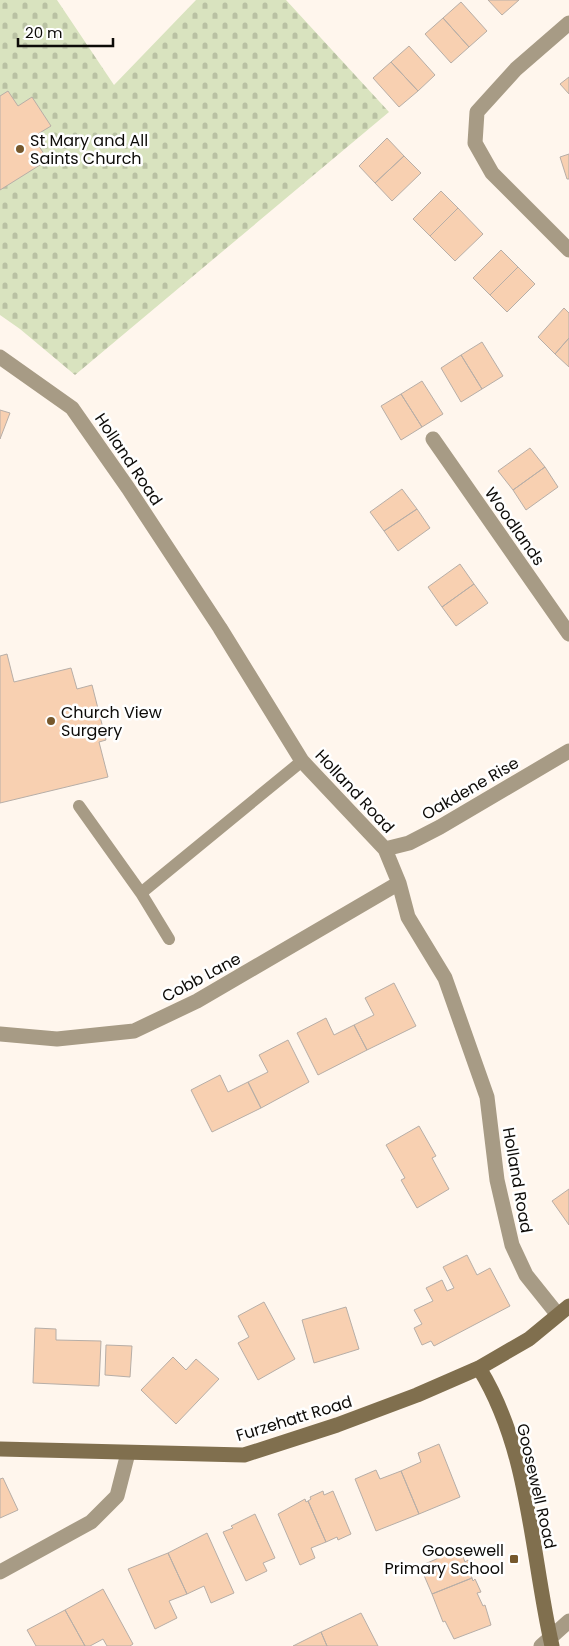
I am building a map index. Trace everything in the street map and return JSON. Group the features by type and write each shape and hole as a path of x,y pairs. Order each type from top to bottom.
{"street":[{"path":"569,23 516,69 477,112 475,143 492,173 569,250"},
{"name":"Holland Road","path":"0,357 72,408 128,488 214,619 302,761 386,849 400,883 408,917 445,978 486,1097 497,1180 512,1245 526,1275 563,1311"},
{"name":"Woodlands","path":"432,439 569,634"},
{"name":"Oakdene Rise","path":"386,849 409,842 440,827 569,751"},
{"name":"Cobb Lane","path":"0,1034 57,1039 134,1031 197,1001 400,883"},
{"name":"Furzehatt Road","path":"0,1449 244,1455 338,1425 400,1402 479,1368 529,1339 563,1311"},
{"name":"Goosewell Road","path":"479,1368 489,1384 508,1429 528,1510 547,1643"},
{"path":"0,1572 91,1522 117,1496 128,1453"},
{"path":"547,1643 569,1621"}],"lane":[{"path":"141,893 302,761"},
{"path":"79,806 141,893 169,940"}],"green space":[{"path":"0,0 57,0 114,85 196,0 286,0 389,112 75,375 20,329 0,315"}],"building":[{"path":"488,0 519,0 502,15"},
{"path":"461,2 487,31 469,47 443,18"},
{"path":"443,18 469,47 451,63 425,34"},
{"path":"409,46 435,75 418,91 391,62"},
{"path":"391,62 418,91 399,107 373,78"},
{"path":"569,77 569,94 560,84"},
{"name":"St Mary and All Saints Church","path":"8,91 18,106 32,97 51,126 33,137 48,160 0,190 0,96"},
{"path":"387,138 404,156 375,183 359,166"},
{"path":"569,154 569,179 567,179 560,157"},
{"path":"404,156 421,173 392,201 375,183"},
{"path":"441,191 458,208 430,236 413,219"},
{"path":"458,208 483,234 455,261 430,236"},
{"path":"501,250 518,267 490,295 473,278"},
{"path":"518,267 535,284 507,312 490,295"},
{"path":"564,308 569,313 569,338 555,354 538,337"},
{"path":"569,338 569,367 555,354"},
{"path":"482,342 503,376 482,389 461,355"},
{"path":"461,355 482,389 461,402 441,368"},
{"path":"422,381 443,414 422,427 401,394"},
{"path":"401,394 422,427 401,440 381,406"},
{"path":"0,410 10,413 0,439"},
{"path":"530,448 545,467 513,490 498,471"},
{"path":"545,467 558,487 526,510 513,490"},
{"path":"402,489 417,509 384,531 370,512"},
{"path":"417,509 430,528 398,551 384,531"},
{"path":"460,564 474,584 442,607 428,587"},
{"path":"474,584 488,603 456,626 442,607"},
{"name":"Church View Surgery","path":"7,654 14,682 71,668 77,689 92,685 106,740 99,742 108,777 0,803 0,656"},
{"path":"394,983 416,1026 367,1050 354,1025 374,1015 365,998"},
{"path":"326,1018 334,1035 354,1025 367,1050 318,1075 297,1033"},
{"path":"288,1040 309,1082 261,1108 248,1082 268,1072 259,1055"},
{"path":"220,1075 228,1092 248,1082 261,1108 212,1132 191,1090"},
{"path":"419,1126 436,1156 432,1158 449,1189 417,1208 401,1180 405,1178 386,1145"},
{"path":"569,1189 569,1225 552,1201"},
{"path":"467,1255 477,1275 490,1268 510,1306 434,1346 431,1341 422,1345 414,1328 422,1324 414,1310 433,1301 426,1288 442,1280 447,1291 454,1288 443,1267"},
{"path":"264,1302 295,1359 258,1380 238,1343 249,1337 238,1316"},
{"path":"346,1307 359,1349 314,1363 302,1320"},
{"path":"35,1328 56,1329 56,1340 101,1341 99,1386 33,1383"},
{"path":"106,1345 132,1346 130,1377 105,1375"},
{"path":"173,1357 186,1370 196,1359 219,1379 176,1424 141,1390"},
{"path":"439,1444 460,1497 419,1514 401,1471 421,1462 418,1453"},
{"path":"376,1470 380,1479 401,1471 419,1514 376,1531 355,1479"},
{"path":"3,1478 18,1510 0,1518 0,1479"},
{"path":"323,1491 324,1495 333,1491 351,1534 338,1540 337,1537 326,1542 308,1501 311,1499 310,1497"},
{"path":"305,1499 306,1502 308,1501 326,1542 311,1548 315,1558 300,1565 278,1514"},
{"path":"255,1514 275,1558 263,1563 267,1571 246,1581 223,1532"},
{"path":"207,1533 234,1593 211,1603 204,1586 187,1594 168,1553"},
{"path":"460,1549 465,1562 468,1560 473,1574 471,1575 472,1578 432,1594 420,1566"},
{"path":"168,1553 187,1594 169,1601 177,1618 155,1629 128,1569"},
{"path":"472,1578 473,1581 475,1579 481,1592 477,1593 483,1606 485,1605 491,1625 454,1639 445,1621 443,1622 432,1594"},
{"path":"103,1589 133,1644 130,1646 107,1646 103,1639 90,1646 85,1646 65,1610"},
{"path":"65,1610 85,1646 36,1646 27,1630"},
{"path":"361,1613 378,1646 327,1646 321,1632"},
{"path":"321,1632 327,1646 293,1646"}],"place":[{"name":"St Mary and All Saints Church","path":"20,149"},
{"name":"Church View Surgery","path":"51,721"},
{"name":"Goosewell Primary School","path":"514,1559"}]}
